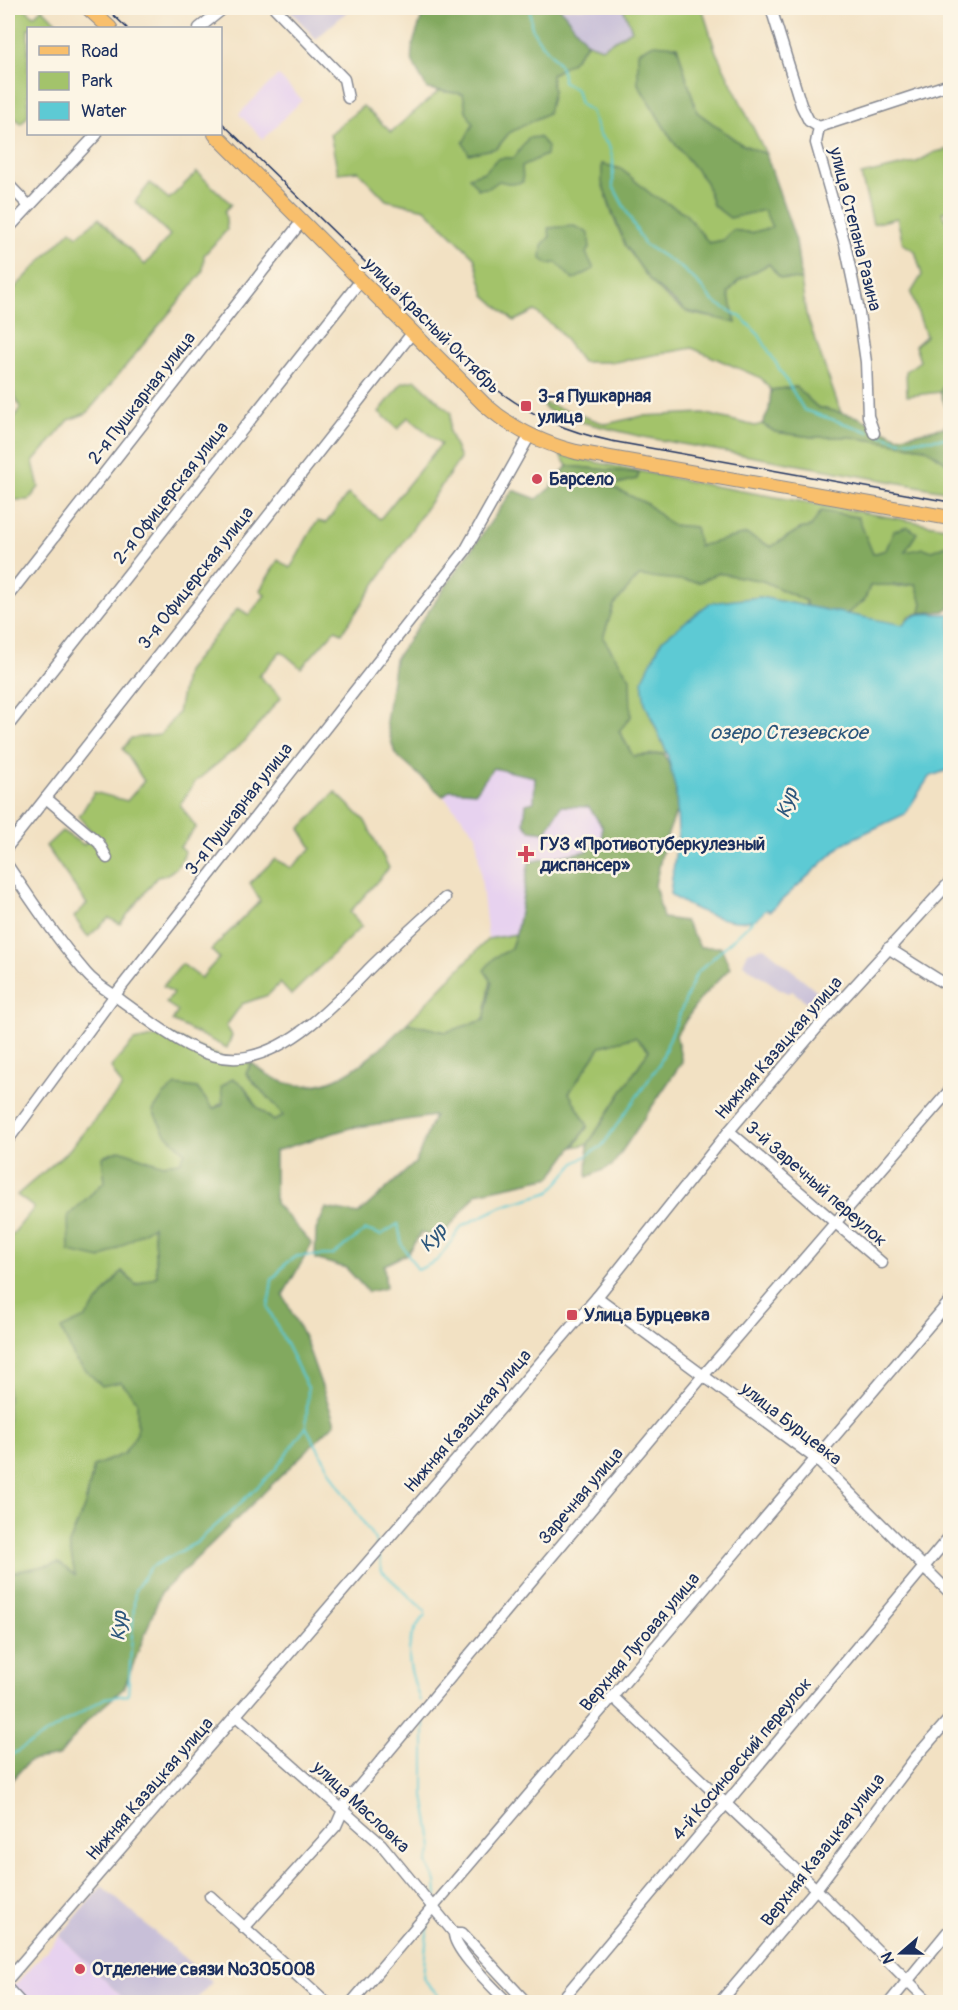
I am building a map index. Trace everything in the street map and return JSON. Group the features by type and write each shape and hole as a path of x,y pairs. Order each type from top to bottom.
{"main road":[{"path":"88,8 109,27"},
{"name":"улица Красный Октябрь","path":"216,135 493,412 530,435 561,448 592,455 951,518"}],"street":[{"path":"200,27 224,8"},
{"path":"275,8 344,79 348,98"},
{"name":"улица Степана Разина","path":"771,8 801,105 809,121 819,126 816,142 845,244 858,306 866,362 868,416 874,433"},
{"path":"819,126 951,84"},
{"path":"8,229 96,135"},
{"path":"8,184 29,207"},
{"name":"2-я Пушкарная улица","path":"8,596 302,221"},
{"name":"2-я Офицерская улица","path":"8,726 361,280"},
{"name":"3-я Офицерская улица","path":"8,846 413,332"},
{"name":"3-я Пушкарная улица","path":"8,1140 115,995 465,551 530,435"},
{"path":"46,798 99,843 107,858"},
{"path":"8,866 50,928 87,974 164,1031 215,1056 231,1058 248,1057 291,1037 332,1007 445,898"},
{"name":"Нижняя Казацкая улица","path":"8,1979 597,1297 729,1131 888,948 951,882"},
{"path":"888,948 951,987"},
{"name":"Заречная улица","path":"244,1928 336,1826 347,1801 702,1377 951,1090"},
{"name":"3-й Заречный переулок","path":"729,1131 882,1263"},
{"name":"улица Бурцевка","path":"597,1297 816,1460 951,1593"},
{"name":"Верхняя Луговая улица","path":"352,2002 614,1698 951,1300"},
{"name":"4-й Косиновский переулок","path":"560,2002 951,1536"},
{"path":"614,1698 816,1889 929,2002"},
{"name":"улица Масловка","path":"235,1715 381,1844 454,1933 453,1938 463,1953 507,2002"},
{"name":"Верхняя Казацкая улица","path":"720,2002 816,1889 916,1757 951,1718"},
{"path":"210,1896 326,2002"},
{"path":"890,2002 951,1929"},
{"name":"улица Масловка","path":"454,1933 462,1933 526,2002"},
{"path":"8,1989 20,2002"}],"shaded area":[{"path":"288,8 351,8 316,39"},
{"path":"560,8 623,8 632,30 602,48 587,43"},
{"path":"278,75 302,100 263,139 239,114"},
{"name":"ГУЗ «Противотуберкулезный диспансер»","path":"493,768 535,777 534,802 526,805 524,823 546,832 561,806 589,807 602,826 602,837 587,851 529,862 516,934 488,939 476,834 443,796 450,790 476,792"},
{"path":"764,947 828,1000 818,1010 792,991 789,993 780,989 743,964 748,952"},
{"path":"102,1886 212,1982 194,2002 117,2002 122,1997 60,1936"},
{"path":"60,1936 122,1997 117,2002 26,2002 12,1988"}],"green space":[{"path":"8,8 24,8 34,16 42,8 61,27 27,27 27,117 21,124 8,110"},
{"path":"424,8 560,8 587,43 572,62 551,75 553,92 548,113 509,133 497,148 469,154 463,143 473,124 466,111 463,94 427,89 413,63 412,48"},
{"path":"623,8 702,8 716,52 766,154 741,144 697,112 677,46 660,46 638,84 672,140 706,182 713,205 730,218 764,210 773,227 751,233 733,230 724,240 709,243 685,213 652,195 621,169 602,164 609,204 628,247 640,267 670,300 686,311 704,316 736,322 728,293 739,280 769,264 780,278 801,280 806,314 841,413 817,407 796,387 771,390 761,378 692,348 615,362 582,362 558,330 535,311 514,321 485,295 474,257 425,209 386,200 358,171 338,173 330,134 363,106 391,132 439,91 463,94 476,124 497,148 509,133 525,124 553,92 551,75 572,62 588,43 602,48 632,30"},
{"path":"654,44 677,46 697,112 741,144 766,154 796,241 801,280 780,278 769,264 739,280 728,293 736,323 686,311 651,282 625,245 602,183 602,164 621,169 652,195 685,213 709,243 724,240 733,230 751,233 772,227 764,210 730,218 713,205 706,182 672,140 638,84 638,52"},
{"path":"539,137 547,146 546,155 522,166 523,182 512,184 499,181 489,188 478,189 469,177 484,172 498,159 514,158 528,138"},
{"path":"950,149 950,211 942,212 950,228 950,381 946,380 940,392 907,396 906,371 920,361 915,346 926,336 911,293 922,275 915,251 903,244 897,218 873,224 861,175 917,162 935,152"},
{"path":"197,172 231,204 225,211 227,230 204,255 203,272 87,413 69,420 33,462 39,487 29,500 8,500 8,429 20,408 8,378 8,295 71,230 77,236 99,218 145,265 170,235 135,202 150,183 169,199"},
{"path":"574,226 588,233 590,247 586,253 594,269 573,280 557,263 548,264 541,259 542,245 550,236 548,228"},
{"path":"416,380 451,413 449,431 460,459 342,633 335,630 301,668 281,651 259,676 281,697 245,741 195,782 180,805 196,827 180,847 185,852 178,865 171,872 157,877 120,924 109,918 88,937 74,917 87,904 46,846 62,831 84,845 94,835 79,817 94,792 127,801 144,781 123,749 131,738 160,735 178,713 186,671 238,608 249,615 265,595 260,590 278,560 290,568 318,521 326,523 348,494 380,519 441,444 408,417 398,429 379,412 402,383"},
{"path":"946,380 950,381 950,418 940,392"},
{"path":"796,387 817,407 858,417 898,437 944,427 950,418 950,465 925,448 850,437 812,437 775,432 762,424 769,410 771,390"},
{"path":"541,402 606,424 642,416 703,413 755,426 762,424 775,432 812,437 850,437 925,448 950,465 950,492 643,437 561,417 545,408"},
{"path":"560,455 697,483 950,528 950,544 932,551 904,552 894,531 886,550 873,554 857,517 800,529 771,547 746,534 699,547 695,527 671,525 647,504 609,486 637,479 639,473 567,466"},
{"path":"567,466 639,473 637,479 610,486 647,504 671,525 695,527 699,546 746,534 771,547 800,529 811,527 821,511 858,517 873,554 886,550 894,531 907,526 917,533 905,552 924,548 932,551 950,544 950,607 944,611 920,613 922,603 916,584 876,585 870,586 864,601 845,615 806,608 806,601 763,581 718,573 700,582 639,576 614,605 603,638 630,678 631,717 619,731 633,756 664,754 675,777 677,810 664,844 655,885 663,918 685,921 700,947 721,947 730,968 700,999 676,1035 682,1062 612,1166 587,1177 588,1144 649,1050 635,1037 601,1046 569,1093 588,1126 551,1177 477,1193 440,1239 421,1233 407,1254 384,1265 386,1288 368,1292 346,1268 315,1259 316,1230 326,1208 358,1214 416,1162 434,1116 350,1128 275,1151 275,1203 312,1244 283,1295 305,1339 335,1423 161,1593 124,1688 89,1719 59,1756 29,1761 8,1784 8,1573 59,1563 75,1575 69,1544 85,1505 94,1466 124,1454 137,1433 137,1401 121,1382 102,1386 76,1361 61,1329 85,1318 122,1271 136,1285 157,1276 153,1226 101,1259 69,1252 68,1216 105,1181 102,1157 120,1150 160,1164 180,1162 185,1152 164,1132 153,1111 163,1096 176,1085 197,1088 213,1109 223,1104 221,1087 233,1078 244,1086 255,1105 274,1121 283,1116 246,1073 252,1063 274,1078 295,1085 316,1085 335,1079 354,1069 407,1023 446,1032 484,1020 492,982 484,970 495,957 510,950 516,934 529,862 587,851 602,837 602,826 589,807 561,806 546,832 530,830 524,823 526,804 534,802 535,777 493,768 476,792 450,790 443,796 395,754 386,722 395,659 513,490 537,499 550,488"},
{"path":"718,573 763,581 806,601 806,608 760,597 645,703 667,753 633,756 619,730 631,716 602,638 614,605 639,575 700,582"},
{"path":"883,584 897,587 916,584 922,603 920,613 909,616 903,625 845,615 864,601 870,586"},
{"path":"335,792 365,821 389,868 350,912 362,926 291,995 280,983 268,995 242,1004 226,1026 232,1035 227,1048 172,1021 178,1011 166,1003 173,993 163,986 182,964 201,978 219,958 211,950 260,901 250,883 275,859 291,868 312,848 300,829"},
{"path":"516,934 510,950 495,957 484,1020 446,1032 407,1023 488,939"},
{"path":"168,1034 233,1062 252,1063 246,1073 284,1116 274,1121 254,1104 244,1086 213,1109 197,1088 164,1132 185,1152 180,1163 160,1164 102,1157 105,1181 68,1216 153,1225 157,1276 136,1285 122,1271 85,1318 121,1381 137,1401 137,1434 124,1454 94,1466 85,1505 69,1544 76,1576 59,1563 8,1573 8,1240 34,1208 17,1195 68,1151 122,1087 111,1067 134,1041"},
{"path":"635,1037 649,1050 588,1144 574,1147 588,1126 569,1093 601,1046"}],"water":[{"name":"озеро Стезевское","path":"760,597 903,625 919,614 950,614 950,769 929,777 905,814 844,843 770,911 766,909 755,919 735,921 711,915 670,894 678,833 676,791 667,753 645,703 642,681 662,640 710,603"}],"waterway":[{"path":"529,8 532,27 541,43 560,67 563,82 576,89 580,104 591,111 599,134 609,146 613,160 613,186 644,244 679,266 714,302 741,317 759,335 804,410 870,432"},
{"path":"878,434 899,441 950,438"},
{"name":"Кур","path":"8,1757 105,1698 128,1695 135,1590 151,1567 196,1543 228,1515 274,1471 306,1427 308,1388 268,1308 272,1280 287,1262 298,1256 333,1255 366,1230 381,1235 398,1224 402,1245 418,1270 438,1260 462,1226 503,1206 550,1192 575,1163 602,1146 659,1065 696,974 766,908"},
{"path":"306,1427 336,1481 375,1540 377,1547"},
{"path":"379,1555 382,1571 425,1611 425,1615 412,1636 409,1656 420,1701"},
{"path":"424,1721 424,1796 433,1847 427,1863 436,1882 437,1896"},
{"path":"428,1921 423,1978 444,2002"}],"tram line":[{"path":"106,8 126,27"},
{"path":"222,123 496,389 537,415 564,428 611,441 950,502"}],"place":[{"name":"3-я Пушкарная улица","path":"526,406"},
{"name":"Барсело","path":"537,479"},
{"name":"ГУЗ «Противотуберкулезный диспансер»","path":"526,854"},
{"name":"Улица Бурцевка","path":"572,1315"},
{"name":"Отделение связи №305008","path":"80,1969"}]}
